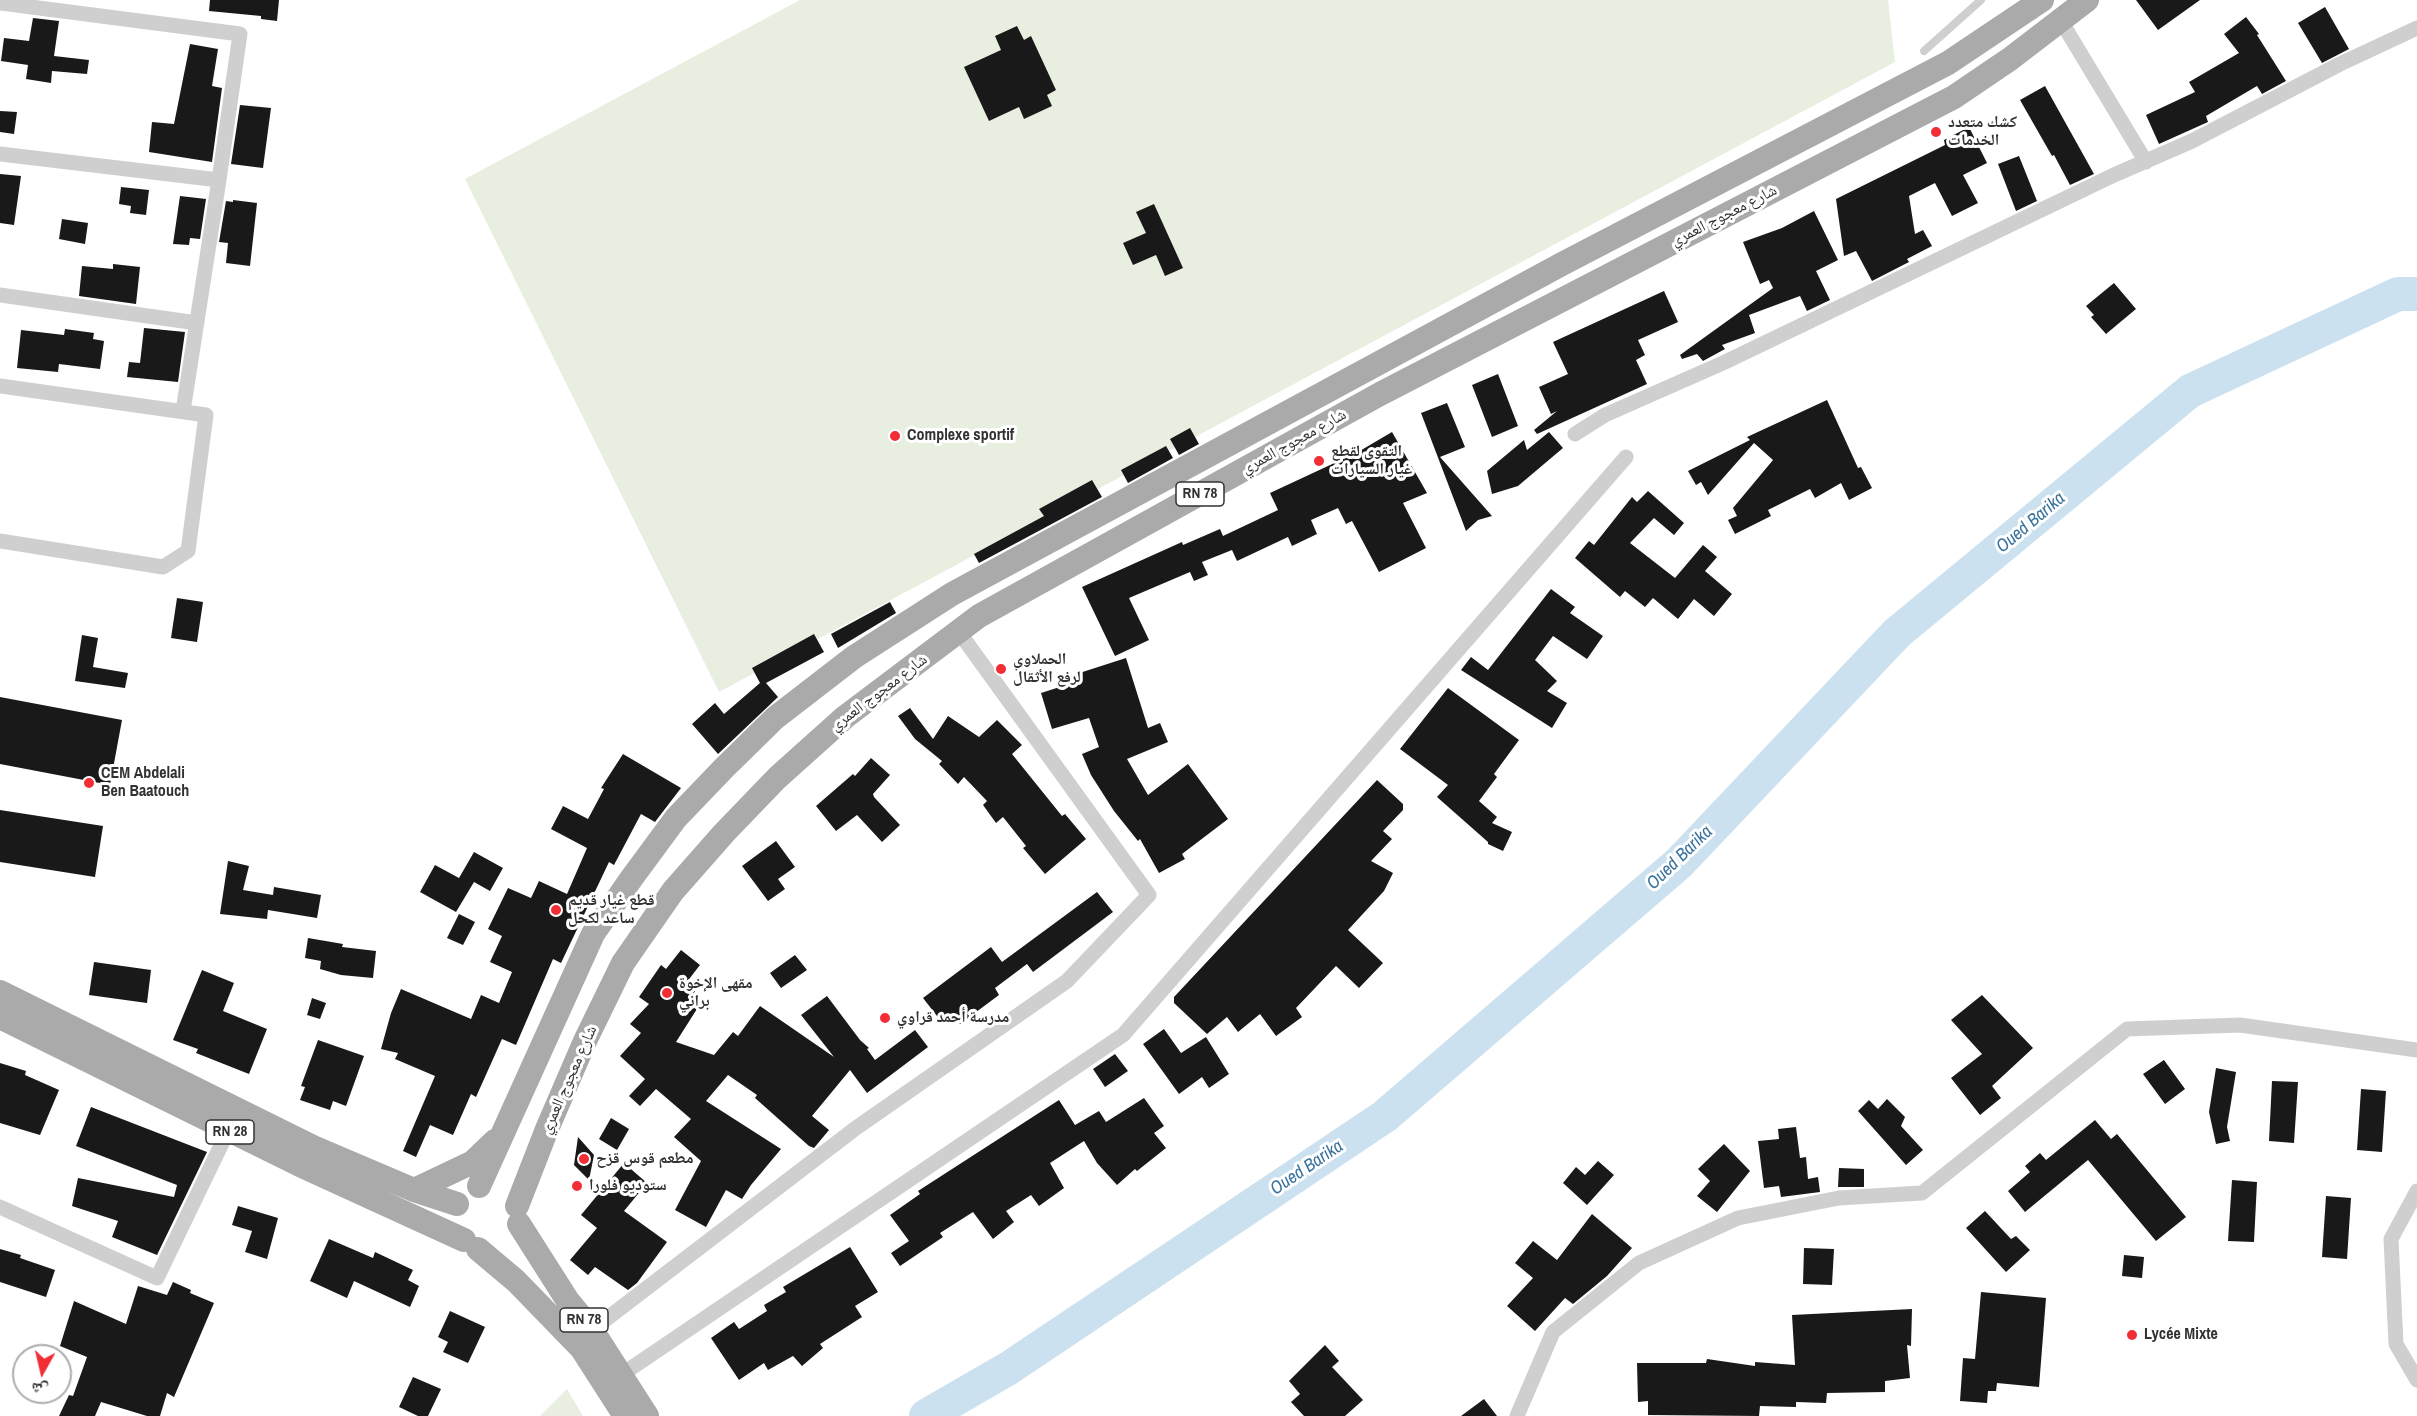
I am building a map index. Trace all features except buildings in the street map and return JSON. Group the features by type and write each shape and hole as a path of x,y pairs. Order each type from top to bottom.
{"main road":[{"name":"شارع معجوج العمري","path":"479,1186 593,933 669,826 776,718 854,657 952,594 1562,264 1948,63 2042,0"},
{"name":"شارع معجوج العمري","path":"518,1215 547,1129 622,963 673,891 777,778 845,717 979,616 1380,394 1954,97 2087,0"},
{"name":"RN 28","path":"0,992 313,1147 414,1190"},
{"name":"RN 28","path":"0,1017 228,1131 471,1244"},
{"name":"RN 78","path":"414,1190 473,1162 501,1135"},
{"path":"471,1244 499,1248 515,1234 518,1215 506,1191 489,1185 470,1190 457,1204 456,1227 471,1244 516,1281 582,1349 625,1416"},
{"path":"414,1190 457,1204"},
{"name":"RN 78","path":"518,1215 568,1300 592,1330 647,1416"}],"street":[{"path":"0,3 240,34 183,411"},
{"path":"2061,21 2146,162"},
{"path":"1575,434 1605,416 1723,363 2192,141 2340,64 2417,28"},
{"path":"0,154 219,180"},
{"path":"0,295 197,322"},
{"path":"0,386 206,415 188,551 163,567 0,541"},
{"path":"621,1375 1123,1035 1626,457"},
{"path":"592,1330 856,1128 1067,981 1149,895 959,632"},
{"path":"1517,1416 1553,1332 1639,1263 1738,1218 1839,1198 1922,1193 2127,1029 2240,1025 2417,1050"},
{"path":"0,1207 157,1278 228,1131"},
{"path":"2417,1191 2391,1239 2396,1344 2417,1380"}],"lane":[{"path":"1924,51 1981,0"}],"green space":[{"name":"Complexe sportif","path":"800,0 1888,0 1895,62 719,692 465,179"},
{"path":"567,1389 583,1416 540,1416"}],"waterway":[{"name":"Oued Barika","path":"926,1416 1009,1368 1385,1116 1679,863 1897,633 2190,391 2398,294 2417,294"}],"place":[{"name":"كشك متعدد الخدمات","path":"1936,132"},
{"name":"Complexe sportif","path":"895,436"},
{"name":"التقوى لقطع غيار السيارات","path":"1319,461"},
{"name":"الحملاوي لرفع الأثقال","path":"1001,669"},
{"name":"CEM Abdelali Ben Baatouch","path":"89,783"},
{"name":"قطع غيار قديم ساعد لكحل","path":"556,910"},
{"name":"مقهى الإخوة براني","path":"667,993"},
{"name":"مدرسة أحمد قراوي","path":"885,1018"},
{"name":"مطعم قوس قزح","path":"584,1159"},
{"name":"ستوديو فلورا","path":"577,1186"},
{"name":"Lycée Mixte","path":"2132,1335"}]}
